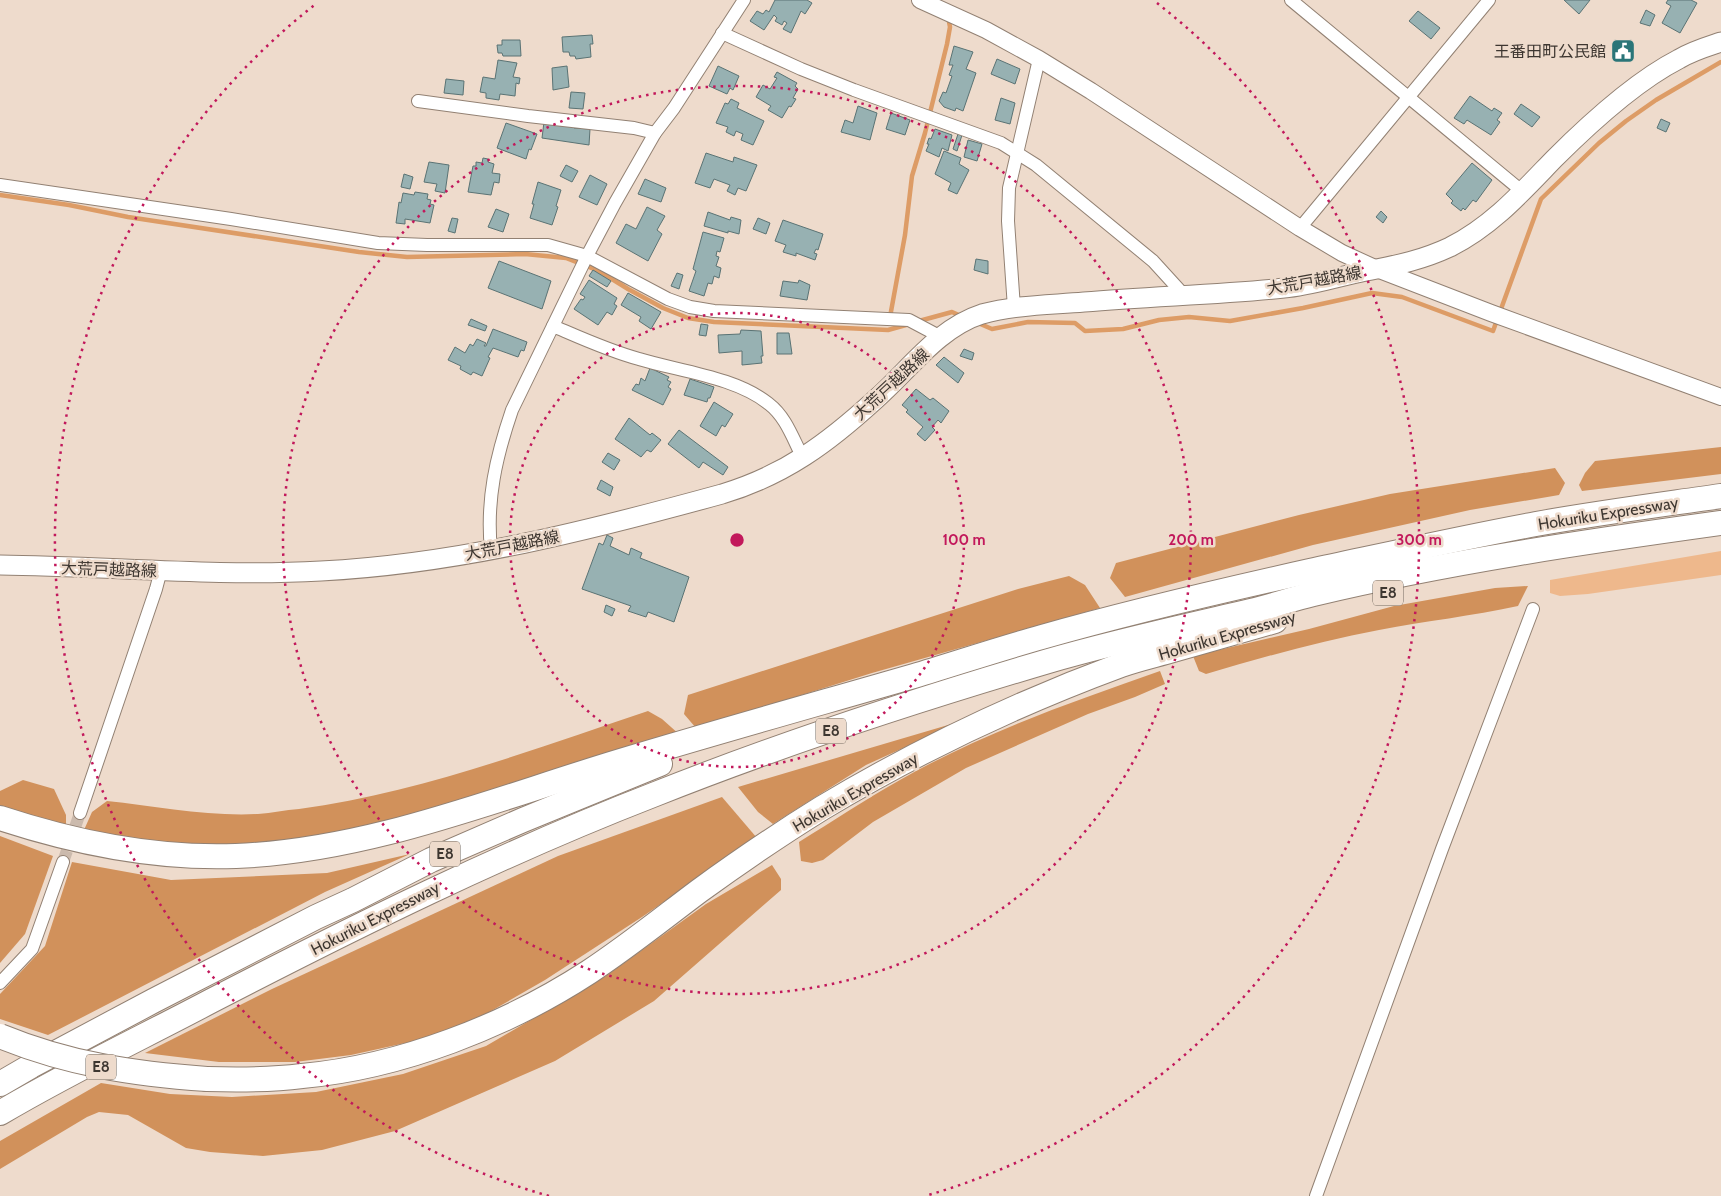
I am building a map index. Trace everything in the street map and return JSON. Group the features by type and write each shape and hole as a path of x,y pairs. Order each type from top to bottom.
{"highway":[{"name":"Hokuriku Expressway","path":"0,1084 161,997 431,860 641,771 810,710 1044,636 1181,600 1385,554 1520,527 1721,496"},
{"name":"Hokuriku Expressway","path":"0,1113 46,1086 442,884 653,795 773,750 909,704 1050,661 1274,606 1311,595 1434,569 1539,550 1721,523"},
{"name":"Hokuriku Expressway","path":"0,1036 44,1052 121,1071 207,1079 254,1080 304,1076 355,1068 440,1045 509,1016 588,972 757,850 822,808 878,776 954,737 1035,700 1124,664 1302,614 1540,554 1654,532"},
{"name":"Hokuriku Expressway","path":"0,818 46,833 107,846 177,855 235,856 294,851 357,840 432,821 574,775 779,713 914,676"}],"main road":[{"name":"大荒戸越路線","path":"0,566 291,572 420,562 491,550 627,520 722,494 780,472 822,446 876,399 941,337 954,327 972,318 1014,308 1100,300 1287,288 1407,264 1452,245 1496,218 1579,134 1648,78 1680,58 1721,42"}],"street":[{"path":"491,550 489,507 503,437 512,410 614,203 655,133 674,108 744,0"},
{"path":"920,0 986,30 1091,91 1300,228 1342,253 1377,269 1721,397"},
{"path":"1291,0 1523,192"},
{"path":"1300,228 1489,0"},
{"path":"722,32 801,69 1001,143 1015,154 1036,165 1153,261 1184,295"},
{"path":"1014,308 1008,221 1009,188 1015,154 1039,60"},
{"path":"418,101 634,128 655,133"},
{"path":"0,185 230,219 378,244 548,245 587,256 668,299 690,307 714,311 909,320 941,337"},
{"path":"553,326 604,348 714,378 756,395 770,404 786,423 803,458"},
{"path":"80,813 161,570"},
{"path":"1316,1196 1442,849 1533,609"},
{"path":"0,983 32,949 63,862"}],"shaded area":[{"path":"1721,447 1721,474 1582,491 1579,485 1585,473 1595,461"},
{"path":"1555,468 1565,483 1559,495 1470,510 1313,545 1125,597 1110,578 1116,563 1299,515 1390,494"},
{"path":"1721,551 1721,575 1588,594 1560,596 1550,593 1550,580"},
{"path":"1069,576 1085,585 1100,608 872,673 696,728 684,714 688,695 1018,589"},
{"path":"1528,586 1518,606 1357,634 1206,674 1199,671 1193,656 1309,629 1394,606 1495,588"},
{"path":"1160,671 1165,684 1088,714 966,768 873,822 823,860 812,863 801,861 799,842 931,763 995,733 1094,694"},
{"path":"648,711 662,719 680,735 355,833 284,845 181,845 122,839 84,830 92,812 107,801 202,813 240,815 344,802 432,781 476,768"},
{"path":"965,720 866,765 773,824 758,812 738,787"},
{"path":"23,780 54,789 66,815 66,827 22,816 0,805 0,791"},
{"path":"722,797 757,838 642,917 545,980 479,1018 410,1042 351,1055 295,1062 219,1062 145,1053 272,989 558,856"},
{"path":"0,836 53,856 25,934 0,963"},
{"path":"410,854 325,892 48,1035 0,1019 0,994 45,946 72,862 171,880 327,873"},
{"path":"772,865 781,879 781,890 654,1001 555,1061 395,1131 322,1150 263,1156 186,1148 128,1115 99,1112 87,1117 0,1169 0,1141 101,1083 170,1094 232,1097 316,1092 403,1074 486,1046 606,976 706,904"}],"building":[{"path":"775,0 807,0 812,3 805,14 801,11 791,33 783,29 787,23 784,21 782,25 775,21 777,18 774,15 764,30 750,21 757,11 763,14 766,10 769,12"},
{"path":"1564,0 1590,0 1579,14"},
{"path":"1668,0 1691,0 1697,3 1680,33 1662,23 1671,6 1666,3"},
{"path":"1646,10 1655,15 1650,26 1640,23"},
{"path":"1418,11 1440,28 1431,39 1409,21"},
{"path":"592,35 593,44 590,44 591,57 576,59 575,56 570,56 569,52 563,52 562,37"},
{"path":"502,40 520,40 521,56 503,56 502,53 498,53 497,45 502,45"},
{"path":"954,46 973,52 966,69 976,73 963,111 956,108 955,111 944,107 939,101 943,92 946,93 952,76 949,75 953,65 949,65"},
{"path":"997,59 1020,69 1015,84 991,74"},
{"path":"498,60 517,63 513,77 520,78 519,84 516,83 515,96 500,94 499,100 486,98 486,93 480,92 483,77 495,79"},
{"path":"567,66 569,87 553,90 552,68"},
{"path":"718,66 739,76 733,90 730,88 727,94 709,86"},
{"path":"777,72 797,83 795,86 798,89 793,98 796,99 782,118 768,110 771,106 756,97 763,85 770,89 777,78 774,77"},
{"path":"446,79 464,81 463,95 444,93"},
{"path":"571,92 585,93 583,109 569,108"},
{"path":"1470,96 1492,111 1494,108 1502,113 1497,120 1500,122 1491,135 1467,120 1464,124 1454,118"},
{"path":"1001,98 1015,103 1010,124 995,120"},
{"path":"731,99 739,103 737,108 764,121 753,145 741,140 743,134 736,131 734,136 726,132 728,127 716,123 725,103 728,104"},
{"path":"1521,104 1540,117 1532,127 1514,114"},
{"path":"858,106 877,113 870,140 841,132 845,120 853,123"},
{"path":"891,113 910,120 905,135 886,129"},
{"path":"1661,119 1670,123 1666,132 1657,128"},
{"path":"544,122 590,129 589,145 542,138"},
{"path":"506,123 537,134 526,159 497,148"},
{"path":"935,129 952,135 948,151 942,148 939,157 926,151 929,138 931,139"},
{"path":"958,134 962,135 957,151 953,149"},
{"path":"968,140 982,144 977,161 964,157"},
{"path":"944,151 961,158 959,164 969,170 957,194 948,190 951,183 935,174"},
{"path":"706,153 733,162 734,157 757,165 746,191 738,188 735,195 727,191 730,185 714,179 710,188 695,183"},
{"path":"483,158 488,159 488,162 494,164 492,173 500,174 499,183 494,182 491,195 468,192 473,166 476,166 476,162 482,163"},
{"path":"429,162 449,165 445,193 435,191 437,184 424,182"},
{"path":"1472,163 1492,180 1476,202 1473,200 1465,210 1463,208 1461,211 1451,203 1453,201 1446,194"},
{"path":"566,165 578,171 572,182 560,176"},
{"path":"404,174 413,177 410,189 401,187"},
{"path":"590,175 607,184 597,205 579,197"},
{"path":"645,179 666,188 661,202 638,194"},
{"path":"538,182 561,190 552,225 530,218"},
{"path":"415,192 428,194 427,199 431,200 430,204 434,205 430,223 405,219 405,224 396,223 399,202 401,203 403,193 414,195"},
{"path":"647,207 665,216 657,230 662,234 648,261 616,243 626,224 636,229"},
{"path":"496,209 509,214 503,232 488,227"},
{"path":"1381,211 1387,217 1383,223 1376,217"},
{"path":"708,212 730,220 731,217 741,220 739,234 704,226"},
{"path":"452,218 458,219 455,233 448,231"},
{"path":"758,218 770,223 766,234 753,229"},
{"path":"783,220 823,234 818,250 816,249 814,253 817,254 815,260 796,253 796,256 783,252 786,245 775,241"},
{"path":"703,232 724,238 720,252 717,251 716,256 719,257 716,266 721,268 719,278 714,276 712,284 708,283 704,296 689,291 696,271 693,269"},
{"path":"976,259 988,261 988,274 974,270"},
{"path":"499,261 551,281 542,309 488,288"},
{"path":"593,270 611,281 607,287 589,276"},
{"path":"677,273 683,275 679,289 671,286"},
{"path":"589,280 617,298 614,304 617,306 612,315 607,312 598,325 574,309 581,299 583,300 585,297 580,294"},
{"path":"799,280 810,285 807,300 780,296 783,281 798,283"},
{"path":"628,293 661,312 651,329 639,321 641,317 621,305"},
{"path":"471,319 487,326 485,331 468,325"},
{"path":"701,324 708,325 706,336 699,335"},
{"path":"493,329 527,342 524,351 521,350 518,357 493,348 482,376 473,372 471,375 460,369 461,366 448,360 455,347 465,353 470,344 473,346 477,339 486,343 484,346 486,346"},
{"path":"741,330 761,331 762,363 742,365 742,351 719,353 718,335 740,334"},
{"path":"777,333 789,333 792,354 777,354"},
{"path":"964,349 974,353 972,360 960,356"},
{"path":"944,357 964,373 958,383 936,365"},
{"path":"650,368 669,377 667,380 671,382 668,387 671,389 663,405 632,390 636,384 639,385 641,378 645,381"},
{"path":"690,379 714,387 707,402 684,395"},
{"path":"916,389 930,400 933,398 949,411 941,423 938,420 932,427 935,430 925,441 917,434 923,427 906,412 908,410 902,405"},
{"path":"714,402 733,414 725,427 722,425 716,436 700,426"},
{"path":"629,418 650,435 652,433 661,440 651,452 647,450 641,457 615,439"},
{"path":"679,430 728,467 723,475 703,462 699,468 668,444"},
{"path":"608,453 620,460 614,470 602,462"},
{"path":"601,480 613,487 610,496 597,489"},
{"path":"607,535 613,538 610,546 629,555 631,548 642,553 640,558 689,577 674,622 648,612 646,617 628,611 631,606 582,589 599,543 603,545"},
{"path":"606,605 615,609 612,616 604,612"}],"waterway":[{"path":"890,317 905,235 912,176 925,133 947,44 950,27 948,16"},
{"path":"978,323 992,329 1028,322 1075,323 1085,331 1123,329 1159,320 1189,317 1230,321 1372,293 1402,297 1493,331 1541,199 1599,143 1626,121 1656,100 1721,62"},
{"path":"0,195 69,205 128,217 359,252 407,257 525,254 566,258 599,271 663,308 688,318 714,322 888,330 906,325"},
{"path":"919,321 952,312 961,316"}],"tunnel":[{"path":"63,862 80,813"}],"place":[{"name":"王番田町公民館","path":"1623,51"}]}
